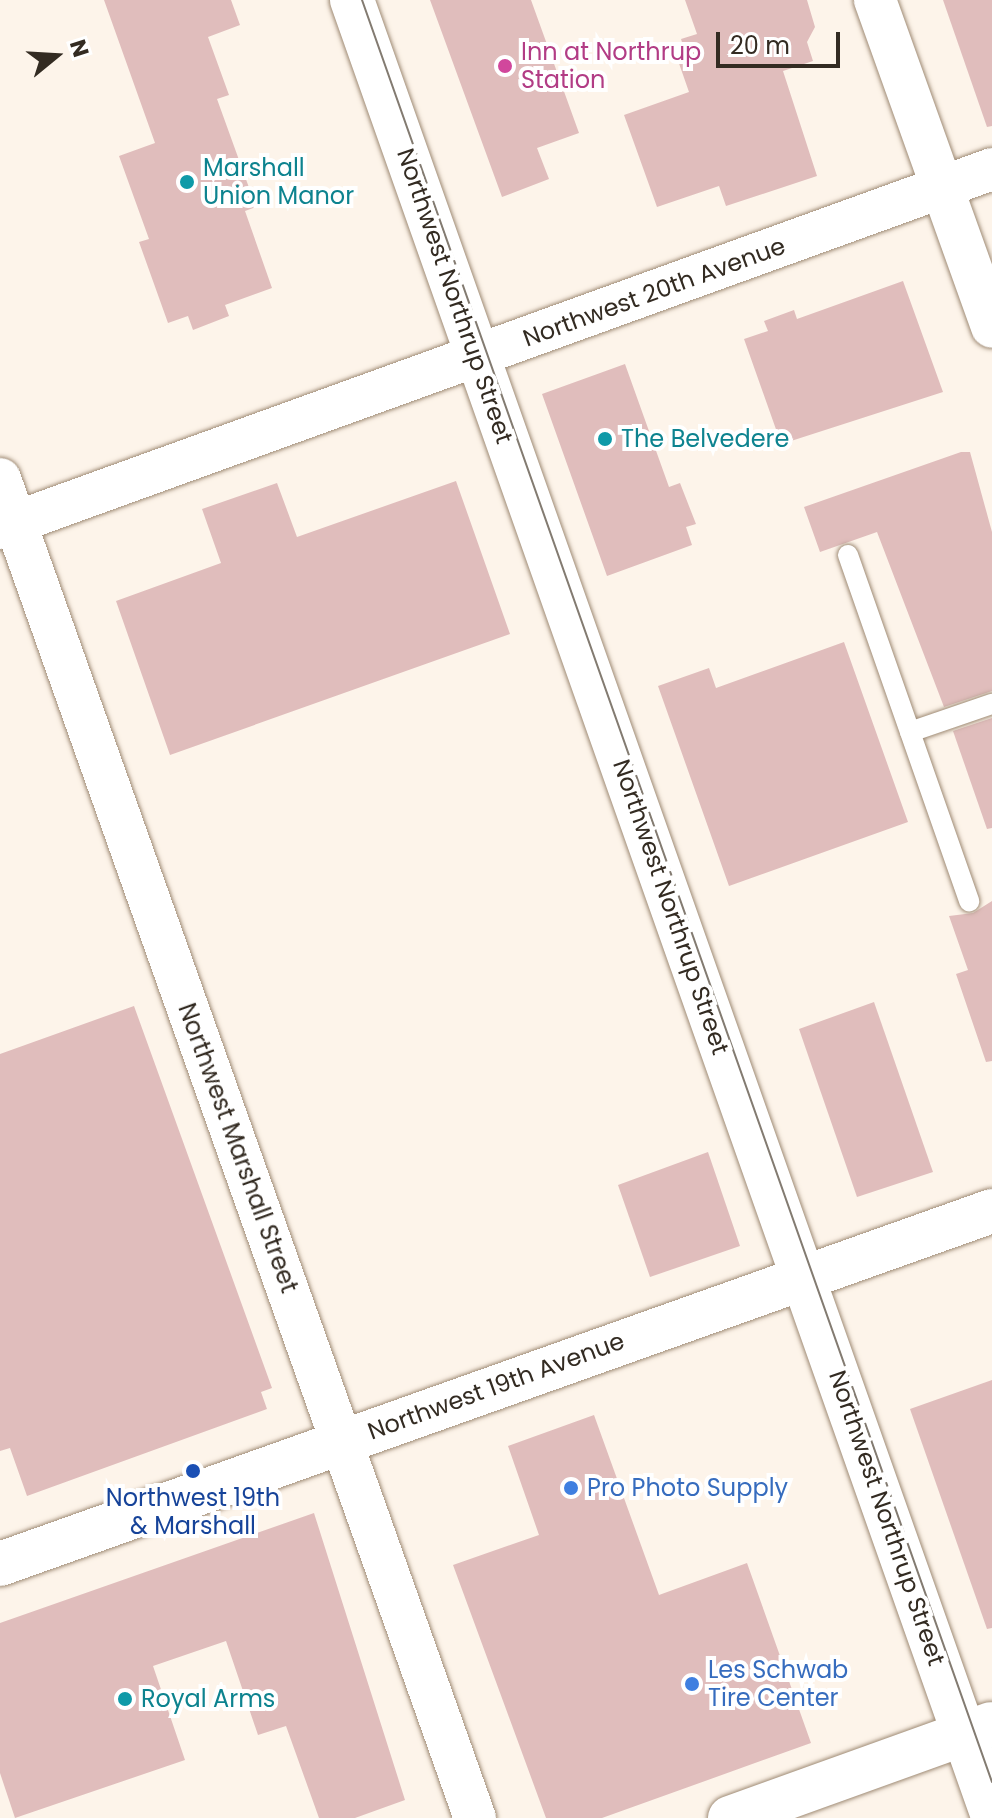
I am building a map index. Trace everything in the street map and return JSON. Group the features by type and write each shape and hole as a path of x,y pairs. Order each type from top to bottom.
{"street":[{"name":"Northwest Northrup Street","path":"352,0 803,1277 978,1728 992,1813"},
{"path":"875,0 992,327"},
{"name":"Northwest 20th Avenue","path":"8,525 992,169"},
{"name":"Northwest Marshall Street","path":"0,479 8,525 342,1441 475,1818"},
{"name":"Northwest 19th Avenue","path":"0,1564 992,1211"},
{"path":"730,1818 978,1728"}],"lane":[{"path":"848,555 969,901"},
{"path":"910,732 992,704"}],"building":[{"name":"Marshall Union Manor","path":"104,0 231,0 240,25 208,37 229,95 217,99 256,207 245,211 272,288 225,305 229,316 193,330 188,316 168,323 139,242 149,239 119,156 155,143"},
{"name":"Inn at Northrup Station","path":"430,0 531,0 579,133 537,148 549,179 502,197"},
{"path":"685,0 807,0 815,27 807,42 813,61 783,71 817,176 726,206 719,186 657,207 624,115 689,92 675,52 684,49 681,39 697,34"},
{"path":"943,0 992,0 992,126 987,127"},
{"path":"903,281 943,392 791,441 787,432 778,435 744,339 768,331 764,321 794,310 797,319"},
{"name":"The Belvedere","path":"625,364 669,487 680,483 696,524 686,527 692,545 607,576 542,394"},
{"path":"961,452 970,452 992,532 992,691 944,707 877,532 820,552 804,507"},
{"path":"456,481 510,634 170,755 116,601 221,563 202,509 277,483 297,537"},
{"path":"844,642 908,822 729,886 658,686 709,668 716,688"},
{"path":"992,718 992,828 987,829 953,731"},
{"path":"992,901 992,1061 986,1062 956,974 968,970 949,916 973,913"},
{"path":"874,1002 933,1172 857,1197 799,1029"},
{"path":"134,1006 272,1388 261,1392 267,1409 27,1496 10,1448 0,1451 0,1054"},
{"path":"708,1152 740,1246 650,1277 618,1185"},
{"path":"992,1380 992,1628 987,1629 910,1409"},
{"path":"594,1415 659,1595 747,1563 811,1743 602,1818 546,1818 453,1565 539,1535 508,1446"},
{"path":"314,1513 405,1800 355,1818 319,1818 286,1726 258,1735 226,1641 153,1666 185,1760 15,1818 0,1773 0,1623"}],"tram line":[{"path":"362,0 992,1782"}],"place":[{"name":"Inn at Northrup Station","path":"505,66"},
{"name":"Marshall Union Manor","path":"187,182"},
{"name":"The Belvedere","path":"605,439"},
{"name":"Northwest 19th & Marshall","path":"193,1471"},
{"name":"Pro Photo Supply","path":"571,1488"},
{"name":"Les Schwab Tire Center","path":"692,1684"},
{"name":"Royal Arms","path":"125,1699"}]}
